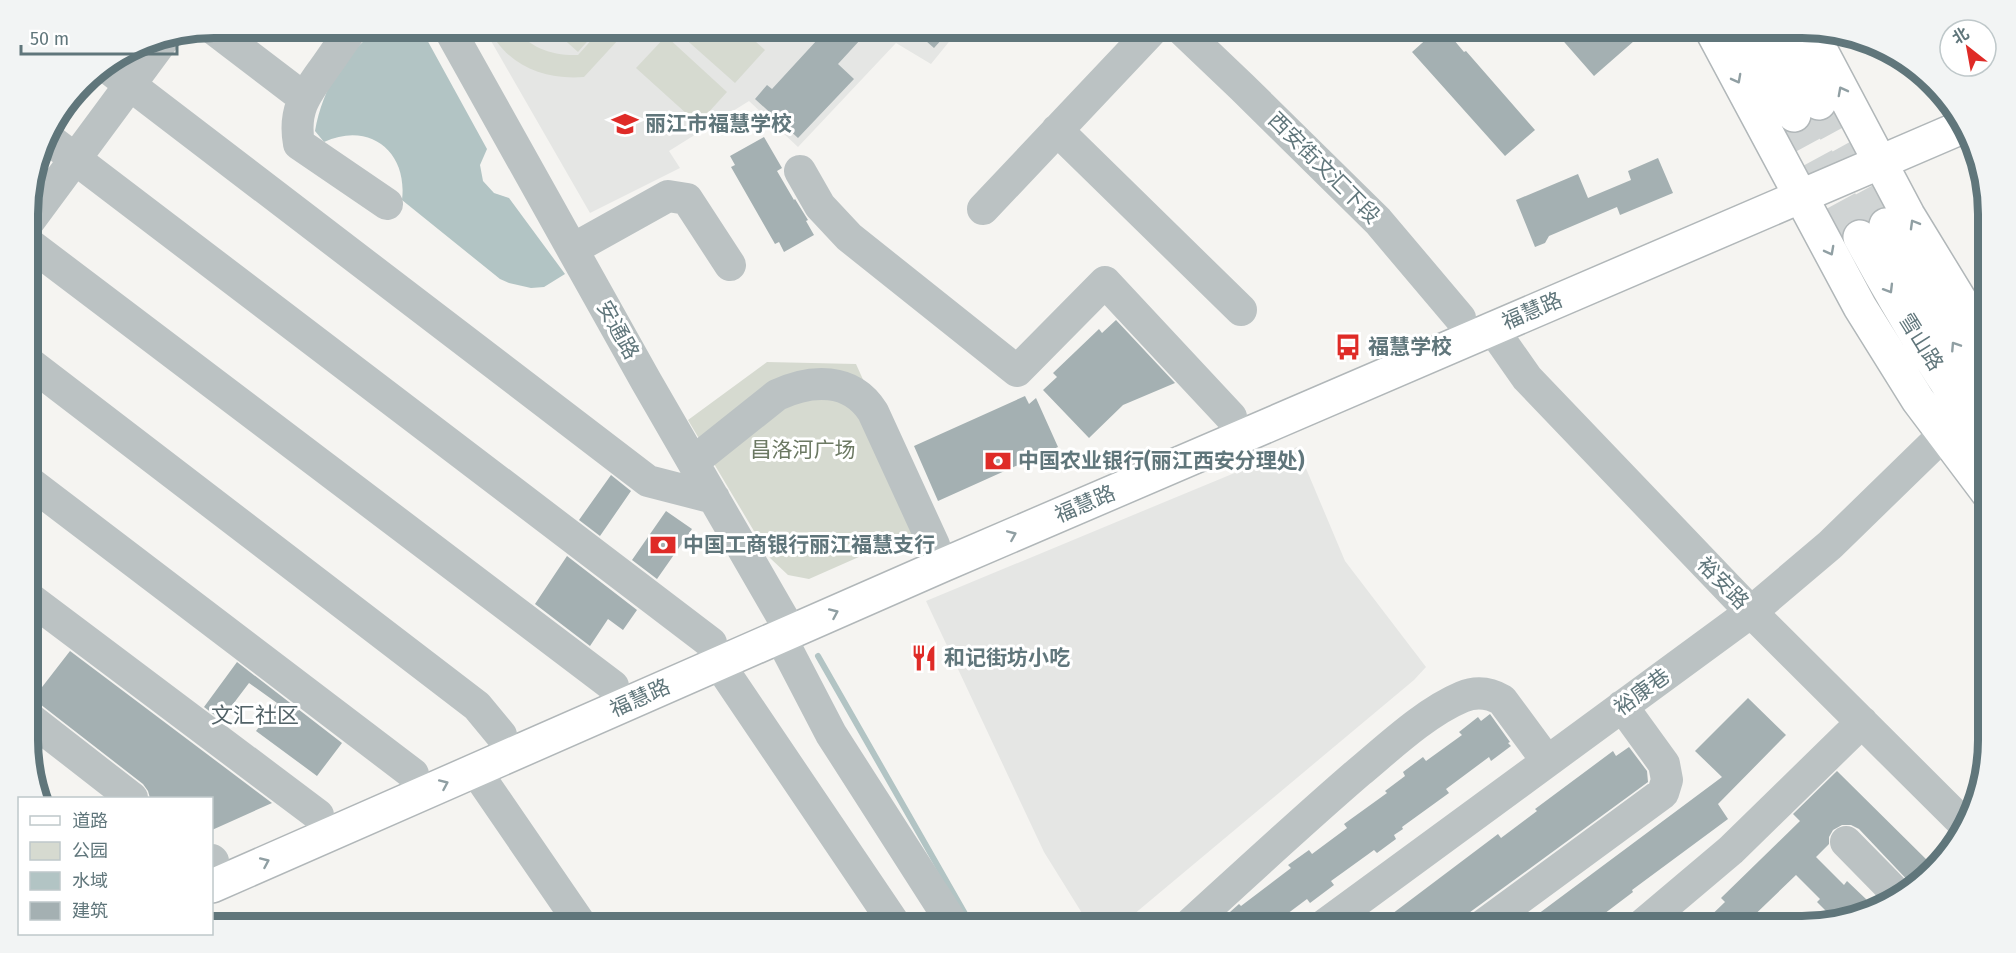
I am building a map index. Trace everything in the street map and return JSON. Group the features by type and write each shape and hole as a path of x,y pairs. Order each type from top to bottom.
{"main road":[{"path":"1715,37 1865,316 1918,400 1978,480"},
{"path":"1754,37 1807,109 1782,37"},
{"path":"1814,38 1926,245 1977,306"},
{"name":"福慧路","path":"783,627 934,545 1460,318 1795,186 1874,152 1945,111"},
{"name":"福慧路","path":"1874,152 1957,129"},
{"name":"福慧路","path":"213,867 318,815 613,686 715,653 783,627 1492,328 1795,186"},
{"name":"雪山路","path":"1978,379 1927,302 1873,231 1928,353 1978,428"},
{"name":"福慧路","path":"213,867 475,770 715,653"}],"street":[{"path":"983,209 1145,37"},
{"name":"西安街文汇下段","path":"1190,37 1378,222 1460,318"},
{"path":"225,38 304,98"},
{"path":"346,38 304,98 298,118 299,144 387,204"},
{"name":"安通路","path":"454,38 714,498 783,627 831,734 947,916"},
{"path":"38,209 158,47"},
{"path":"111,71 648,481 714,498"},
{"path":"1057,130 1241,310"},
{"path":"53,142 715,653 889,916"},
{"path":"800,171 820,206 849,237 1017,371 1105,282 1231,417"},
{"path":"573,249 668,196 687,199 730,265"},
{"path":"38,251 613,686"},
{"name":"裕安路","path":"1492,328 1527,378 1751,612 1959,819"},
{"path":"38,370 477,706 501,735"},
{"path":"693,462 777,395 791,388 822,384 853,391 868,404 873,412 934,545"},
{"name":"裕康巷","path":"1338,915 1751,612 1830,544 1943,435"},
{"path":"38,489 413,774"},
{"path":"38,605 318,815"},
{"path":"1199,915 1293,829 1407,731 1463,696 1478,693 1502,700 1547,761"},
{"path":"1497,915 1663,793 1667,780 1664,764 1622,706"},
{"path":"1654,915 1731,850 1862,722"},
{"path":"38,726 131,797"},
{"path":"475,770 575,916"},
{"path":"1846,842 1893,890"}],"shaded area":[{"name":"丽江市福慧学校","path":"489,38 952,38 931,64 896,43 798,147 749,101 669,151 680,168 590,213"},
{"path":"1297,447 1345,561 1426,667 1414,680 1133,915 1083,915 1044,852 926,601"}],"green space":[{"path":"495,38 524,38 534,45 551,52 578,55 593,38 620,38 584,77 554,76 528,68 505,52"},
{"path":"562,38 591,38 578,52"},
{"path":"664,38 668,38 727,92 698,124 636,68"},
{"path":"684,38 751,38 765,50 735,83"},
{"name":"昌洛河广场","path":"767,362 856,364 929,526 809,579 788,575 770,558 688,420"}],"water":[{"path":"368,38 426,38 487,149 480,165 483,181 494,193 509,198 565,274 544,287 531,288 500,279 402,200 399,167 382,145 370,138 356,135 341,136 324,142 315,131 324,100 338,71 358,46"}],"building":[{"path":"1429,37 1452,37 1535,130 1505,156 1412,52"},
{"path":"1560,37 1638,37 1594,76"},
{"path":"819,38 862,38 838,64 854,79 798,138 755,99 767,85 772,89"},
{"path":"922,38 943,38 934,48"},
{"path":"764,137 782,168 777,171 808,220 806,221 814,235 784,252 779,242 775,244 731,167 735,165 730,156"},
{"path":"1658,158 1673,193 1620,215 1617,207 1549,236 1545,243 1535,247 1516,200 1578,174 1588,198 1631,180 1628,171"},
{"path":"1116,320 1175,383 1123,405 1089,438 1043,390 1057,377 1053,373 1099,329 1102,333"},
{"path":"1025,396 1029,404 1036,398 1058,447 938,501 914,446"},
{"path":"611,475 631,491 600,536 579,520"},
{"path":"666,511 692,529 657,579 632,560"},
{"path":"567,556 637,610 623,630 608,619 590,646 535,604"},
{"path":"70,651 272,803 213,830 213,797 150,797 143,784 38,703 38,692"},
{"path":"237,662 342,743 317,776 256,731 277,703 249,683 221,720 204,707"},
{"path":"1748,698 1786,735 1718,804 1728,819 1632,890 1633,892 1602,915 1537,915 1722,777 1695,751"},
{"path":"1490,714 1511,746 1491,761 1489,757 1446,789 1449,793 1402,827 1403,829 1394,835 1396,839 1377,853 1374,850 1331,881 1334,885 1310,903 1307,899 1285,915 1226,915 1291,868 1288,865 1309,850 1312,854 1347,828 1344,824 1387,793 1385,791 1405,776 1403,772 1423,757 1426,761 1462,735 1459,732 1478,717 1481,721"},
{"path":"1629,747 1647,771 1648,782 1466,915 1390,915 1498,834 1501,838 1537,811 1535,809 1613,751 1616,756"},
{"path":"1837,771 1929,862 1908,880 1859,829 1851,825 1842,825 1833,830 1829,837 1829,844 1816,857 1844,885 1847,881 1867,900 1864,904 1828,913 1817,902 1820,899 1796,875 1754,915 1711,915 1725,902 1721,898 1800,821 1793,814"}],"waterway":[{"path":"818,656 966,916"}],"tunnel":[{"path":"1819,103 1886,225"},
{"path":"1794,115 1860,237"}],"place":[{"name":"丽江市福慧学校","path":"625,124"},
{"name":"福慧学校","path":"1348,347"},
{"name":"中国农业银行(丽江西安分理处)","path":"998,461"},
{"name":"中国工商银行丽江福慧支行","path":"663,545"},
{"name":"和记街坊小吃","path":"924,658"}],"district":[{"name":"文汇社区","path":"255,715"}]}
